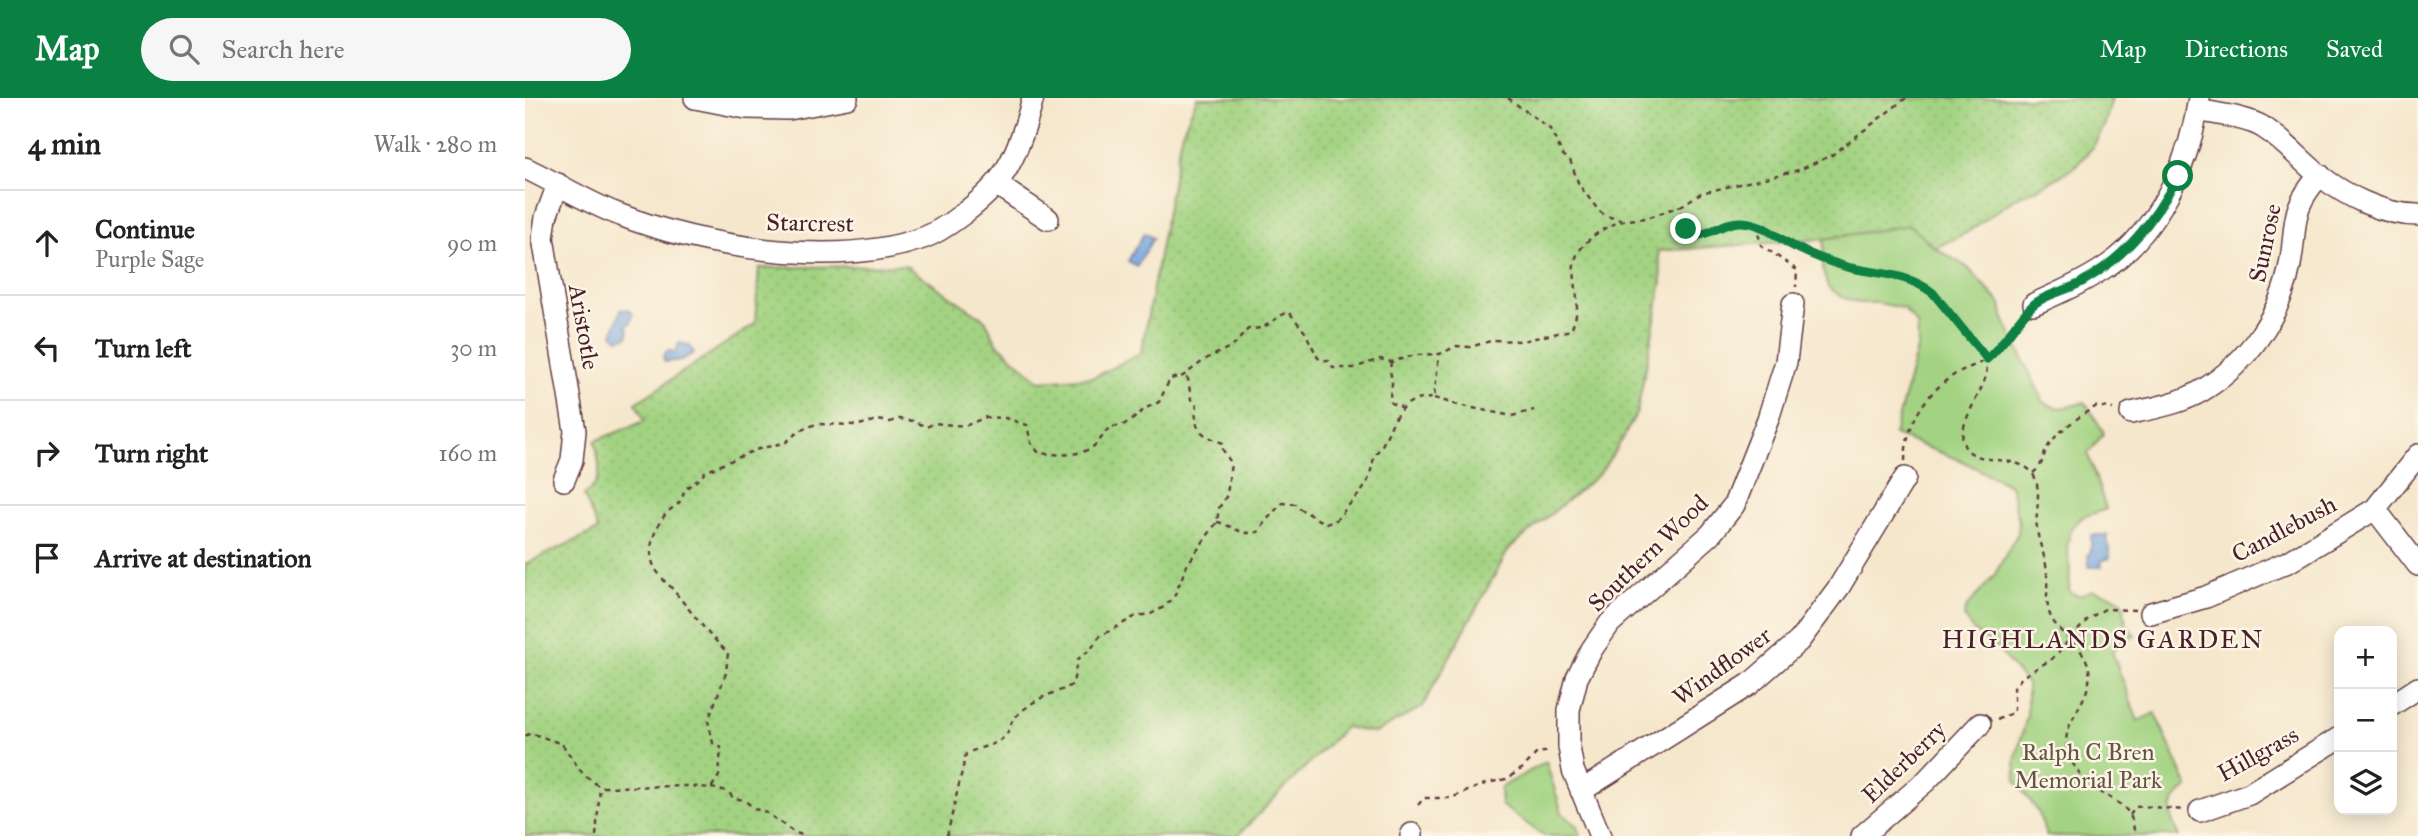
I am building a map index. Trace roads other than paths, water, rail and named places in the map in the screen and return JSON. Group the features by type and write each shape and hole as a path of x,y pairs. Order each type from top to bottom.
{"street":[{"path":"695,98 746,108 789,109 847,98"},
{"name":"Starcrest","path":"525,168 615,213 678,233 739,247 804,252 879,250 925,237 959,217 996,184 1024,136 1033,98"},
{"path":"2034,304 2081,283 2117,259 2135,241 2161,206 2178,176 2198,104 2259,125 2288,146 2320,175 2359,201 2407,215 2418,215"},
{"name":"Sunrose","path":"2131,413 2167,405 2203,390 2244,357 2276,312 2290,266 2294,219 2304,194 2320,175"},
{"name":"Aristotle","path":"558,184 545,217 544,238 575,431 572,460 564,480"},
{"path":"996,184 1048,219"},
{"name":"Southern Wood","path":"1600,836 1573,770 1568,729 1569,710 1577,678 1610,623 1710,536 1734,505 1768,419 1786,362 1793,304"},
{"name":"Candlebush","path":"2151,612 2206,597 2290,561 2375,509 2418,455"},
{"name":"Windflower","path":"1581,791 1750,684 1800,641 1839,587 1905,478"},
{"path":"2375,509 2418,565"},
{"path":"2397,702 2418,688"},
{"name":"Elderberry","path":"1862,836 1926,781 1980,724"},
{"name":"Hillgrass","path":"2200,811 2249,794 2334,741"}],"water":[{"path":"1144,233 1153,238 1137,266 1128,261"},
{"path":"627,309 633,313 631,323 626,325 629,330 627,337 619,339 613,334 621,310"},
{"path":"679,343 689,345 694,353 682,360 665,362 663,358 666,352 669,350 675,353"},
{"path":"2091,535 2107,535 2110,558 2101,561 2102,567 2089,567"}],"district":[{"name":"HIGHLANDS GARDEN","path":"2103,639"}],"park label":[{"name":"Ralph C Bren Memorial Park","path":"2088,766"}]}
